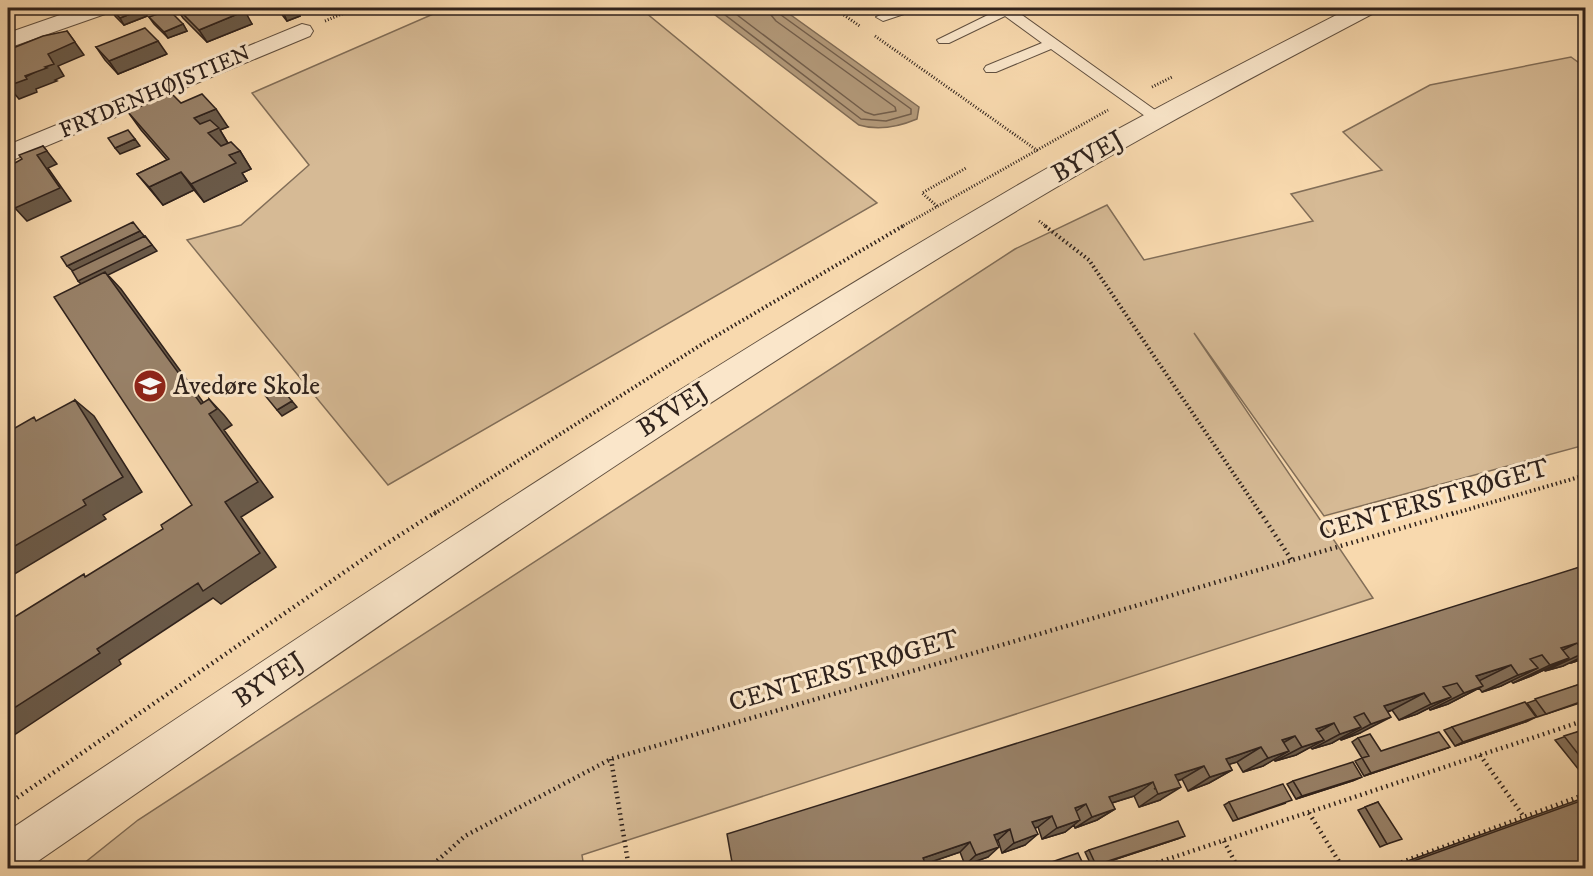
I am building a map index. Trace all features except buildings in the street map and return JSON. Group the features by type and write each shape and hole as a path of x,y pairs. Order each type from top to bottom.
{"street":[{"path":"8,41 100,8"},
{"name":"BYVEJ","path":"8,856 688,399 964,228 1157,118 1366,8"},
{"name":"FRYDENHØJSTIEN","path":"8,154 302,30"}],"lane":[{"path":"883,17 908,8"},
{"path":"944,40 1005,9 1157,118"},
{"path":"991,69 1053,43"}],"path":[{"path":"834,8 863,28"},
{"path":"873,35 1066,170"},
{"path":"937,206 922,193 966,168"},
{"name":"CENTERSTRØGET","path":"1039,221 1089,260 1293,561"},
{"name":"CENTERSTRØGET","path":"429,868 465,836 611,759 1586,475"},
{"path":"1141,868 1586,720"},
{"path":"1480,755 1524,817"},
{"path":"611,759 629,868"},
{"path":"1386,868 1586,794"},
{"path":"1309,813 1343,868"},
{"path":"1224,841 1238,868"}],"shaded area":[{"path":"447,8 640,8 877,203 388,485 187,240 241,225 309,165 252,93"},
{"path":"1571,57 1586,68 1585,445 1324,516 1194,333 1373,598 582,855 584,868 78,868 138,820 1015,249 1107,205 1144,260 1313,221 1291,194 1382,170 1343,132 1430,85"}],"water":[{"path":"706,8 781,8 919,107 917,119 888,127 873,128 859,125"}],"place":[{"name":"Avedøre Skole","path":"150,386"}]}
